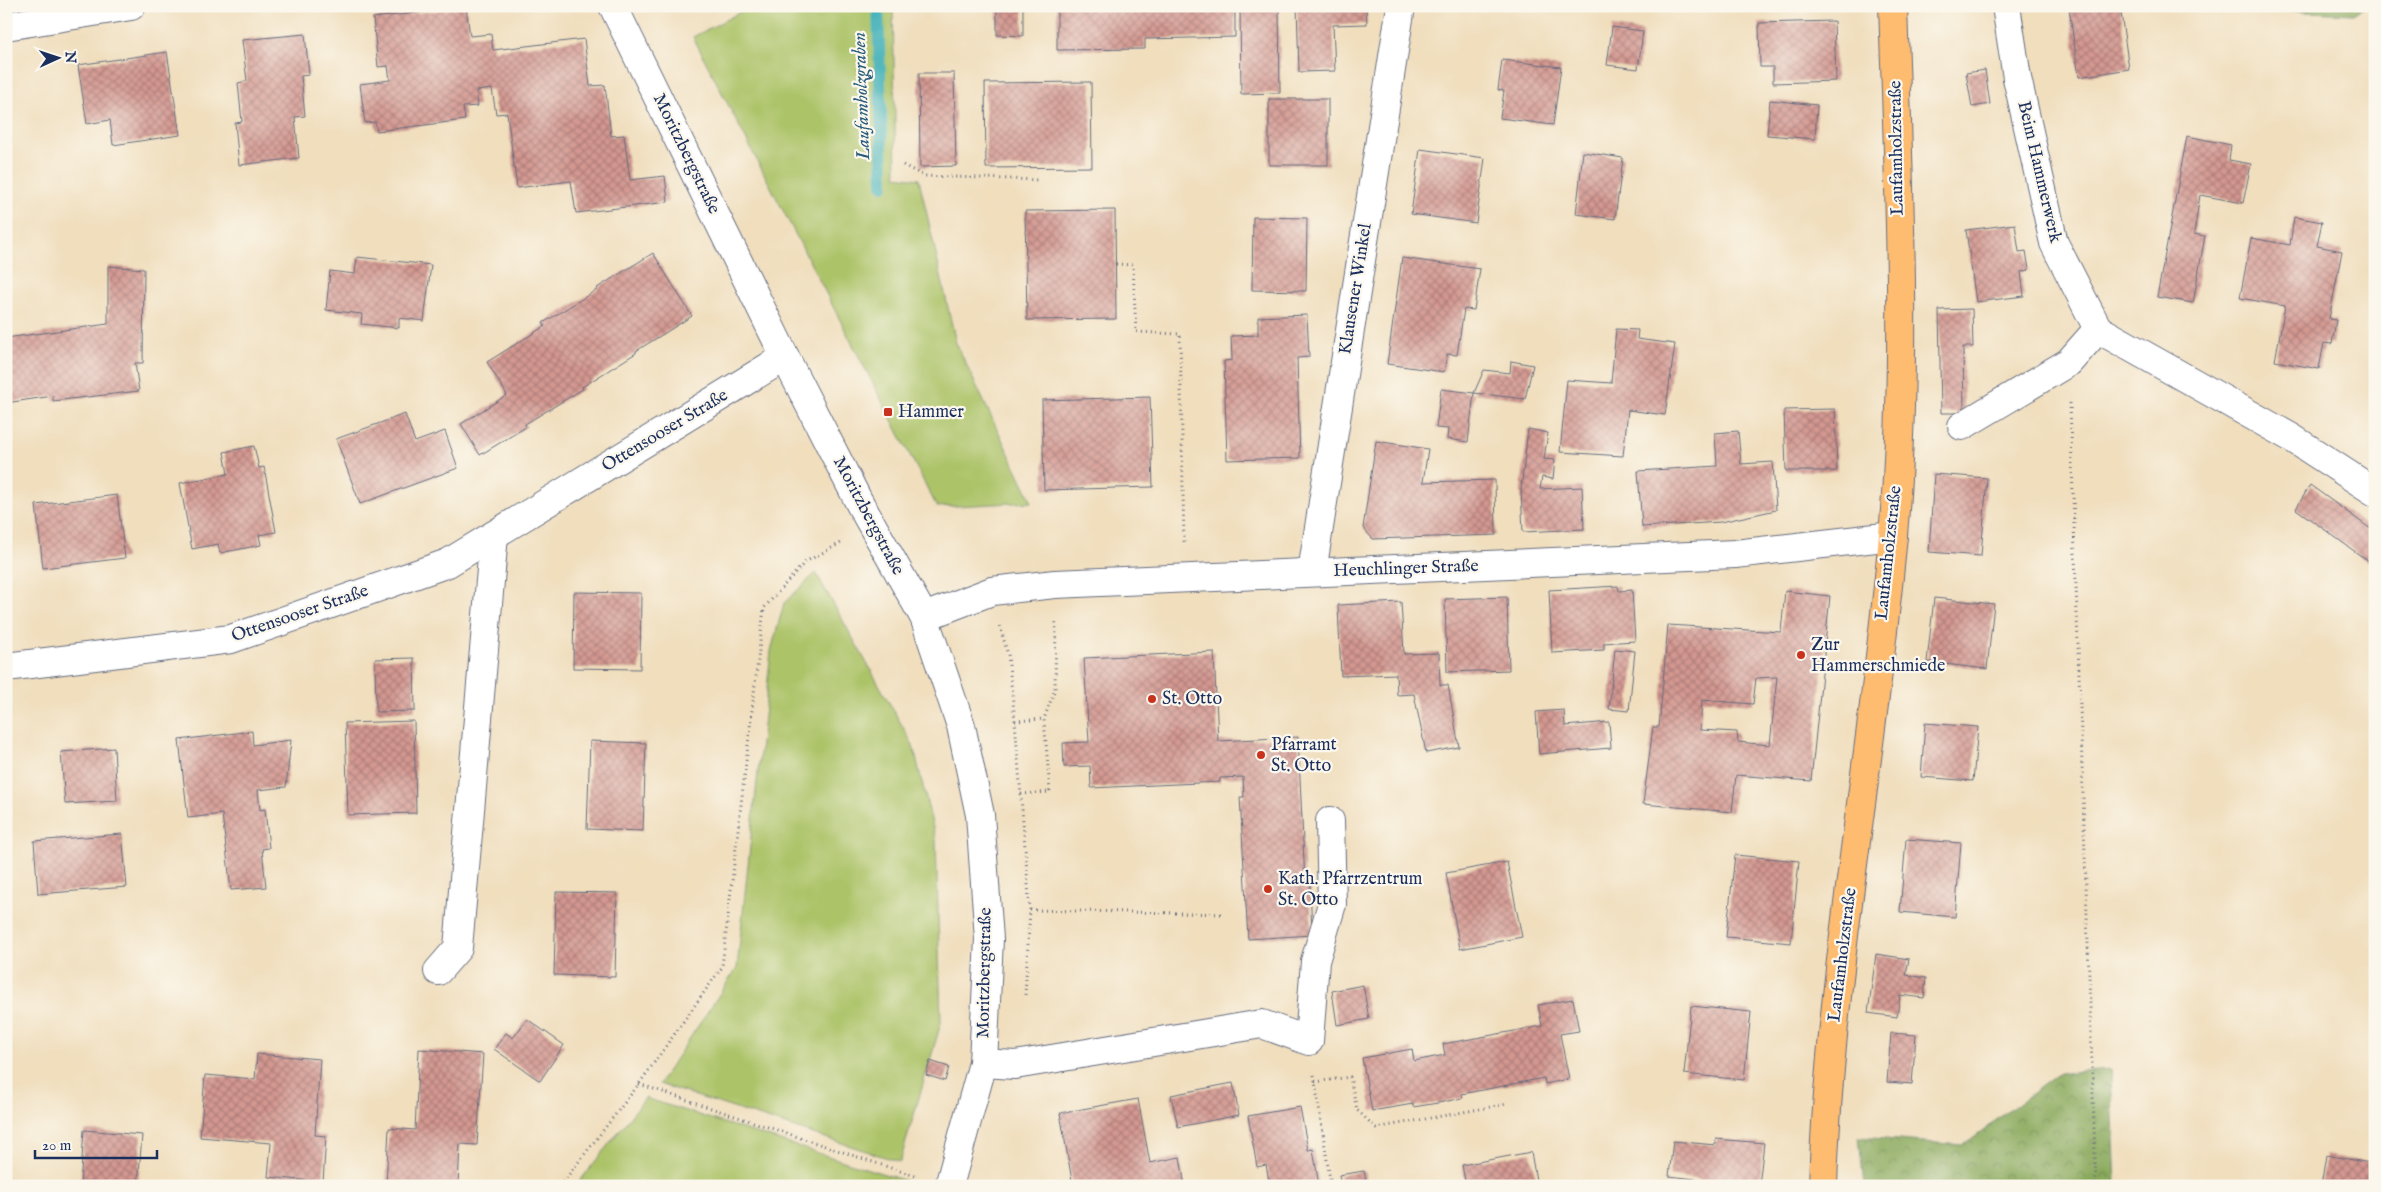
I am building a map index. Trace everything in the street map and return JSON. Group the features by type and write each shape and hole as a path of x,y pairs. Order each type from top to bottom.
{"main road":[{"name":"Laufamholzstraße","path":"1823,1186 1829,1077 1893,536 1899,444 1900,359 1894,6"}],"street":[{"path":"6,26 131,6"},
{"name":"Moritzbergstraße","path":"613,6 785,357 872,526 924,618 961,726 980,815 989,939 983,1063 949,1186"},
{"name":"Klausener Winkel","path":"1312,572 1400,6"},
{"name":"Beim Hammerwerk","path":"2006,6 2017,78 2054,243 2098,329"},
{"path":"1962,426 2069,362 2098,329 2292,438 2375,492"},
{"name":"Ottensooser Straße","path":"6,667 232,639 448,563 785,357"},
{"path":"438,971 458,948 494,535"},
{"name":"Heuchlinger Straße","path":"924,618 992,591 1055,584 1185,580 1312,572 1735,554 1893,536"},
{"path":"1309,1041 1315,961 1332,904 1330,821"},
{"name":"Moritzbergstraße","path":"983,1063 1015,1065 1262,1024 1309,1041"}],"path":[{"path":"903,165 924,176 1039,180"},
{"path":"1116,264 1133,265 1136,332 1180,334 1185,580"},
{"path":"2069,362 2096,1186"},
{"path":"560,1186 638,1084 722,967 764,608 805,562 872,526"},
{"path":"1021,794 1050,792 1044,719 1055,689 1056,619"},
{"path":"1016,721 1044,719"},
{"path":"1030,910 1225,914"},
{"path":"1309,1041 1331,1186"},
{"path":"1314,1082 1350,1077 1357,1110 1376,1128 1506,1104"},
{"path":"638,1084 917,1176"}],"green space":[{"path":"748,6 893,6 896,176 919,179 956,343 1032,502 937,507 693,37 748,8"},
{"path":"2168,6 2366,6 2353,14"},
{"path":"816,573 913,745 936,840 941,1023 900,1162 659,1084 737,968 771,651 784,603"},
{"path":"2111,1069 2116,1186 1864,1186 1859,1137 1963,1145 2059,1073"},
{"path":"645,1098 922,1186 576,1186"}],"building":[{"path":"997,6 1023,6 1023,36 997,35"},
{"path":"1057,6 1235,6 1235,37 1145,39 1145,49 1057,50"},
{"path":"1240,6 1279,6 1280,93 1241,94"},
{"path":"1297,6 1366,6 1367,24 1333,25 1335,71 1299,72"},
{"path":"2081,6 2120,6 2129,69 2079,77 2069,8"},
{"path":"466,7 470,36 491,34 493,50 584,39 590,86 605,85 611,136 624,135 630,180 665,176 668,202 576,213 571,181 517,188 507,113 496,114 492,89 476,91 478,106 463,107 465,120 377,131 375,122 365,123 360,84 390,80 388,66 378,67 373,18"},
{"path":"1834,21 1836,81 1773,83 1773,67 1760,67 1759,23"},
{"path":"1612,27 1643,31 1638,69 1607,65"},
{"path":"305,34 309,75 301,76 305,116 295,117 299,158 239,165 235,123 242,122 238,83 247,81 242,40"},
{"path":"167,52 180,135 113,145 110,120 87,124 78,65"},
{"path":"1502,60 1561,67 1553,125 1500,118 1504,91 1498,90"},
{"path":"1985,70 1990,104 1972,107 1966,73"},
{"path":"919,73 954,73 956,166 920,167"},
{"path":"1091,82 1092,167 986,168 985,83"},
{"path":"1269,99 1328,99 1328,165 1269,165"},
{"path":"1770,100 1817,105 1815,139 1767,135"},
{"path":"6,118 11,140 6,141"},
{"path":"2187,136 2231,145 2229,160 2251,164 2243,203 2200,195 2194,234 2205,236 2193,303 2157,297"},
{"path":"1420,149 1485,158 1476,223 1411,214"},
{"path":"1583,152 1623,158 1615,219 1576,214"},
{"path":"1115,210 1116,319 1027,320 1025,211"},
{"path":"1253,217 1307,218 1306,291 1252,290"},
{"path":"2294,217 2322,222 2317,246 2342,251 2329,319 2336,320 2332,344 2324,343 2319,369 2275,361 2285,306 2240,298 2251,238 2290,245"},
{"path":"2015,224 2019,252 2026,251 2029,270 2021,272 2024,296 1976,302 1966,230"},
{"path":"653,253 692,316 582,387 583,389 525,424 526,427 480,455 461,424 507,395 487,362 545,326 543,323"},
{"path":"357,257 431,265 424,321 399,318 399,328 361,324 362,314 326,310 330,271 355,274"},
{"path":"1402,258 1480,269 1474,310 1464,309 1457,355 1447,354 1444,372 1387,364"},
{"path":"108,266 144,269 143,363 135,363 139,391 53,401 53,396 6,403 6,338 108,324"},
{"path":"1972,309 1973,347 1963,347 1964,413 1941,413 1939,310"},
{"path":"1307,315 1309,357 1297,358 1300,458 1227,460 1224,361 1232,360 1231,336 1258,335 1258,317"},
{"path":"1616,329 1638,330 1637,339 1675,344 1665,415 1628,410 1623,456 1560,452 1567,380 1611,383"},
{"path":"1511,361 1533,365 1525,399 1474,393 1484,370 1510,373"},
{"path":"1441,389 1474,393 1468,442 1447,439 1448,429 1436,428"},
{"path":"1150,397 1153,487 1044,490 1042,400"},
{"path":"1835,409 1837,471 1786,471 1784,410"},
{"path":"405,414 415,442 445,431 458,468 360,504 336,439"},
{"path":"1528,429 1548,433 1544,459 1555,460 1553,479 1542,477 1540,489 1582,487 1584,529 1523,532 1521,490"},
{"path":"1738,431 1741,464 1773,462 1776,510 1721,522 1642,527 1638,471 1717,466 1715,433"},
{"path":"1376,441 1428,449 1423,482 1495,480 1496,535 1373,539 1363,528"},
{"path":"254,446 259,468 264,467 276,532 259,535 261,545 220,553 218,544 192,549 180,483 228,474 224,452"},
{"path":"1934,474 1987,478 1981,556 1929,552"},
{"path":"2310,485 2375,532 2375,566 2296,509"},
{"path":"117,495 125,558 43,568 36,505"},
{"path":"1618,586 1619,591 1632,590 1635,641 1604,643 1604,650 1552,653 1549,590"},
{"path":"1785,591 1830,596 1811,781 1736,775 1732,812 1643,804 1653,727 1659,727 1668,625 1781,632","holes":["1777,677 1770,745 1738,742 1737,732 1700,730 1702,700 1753,704 1756,678"]},
{"path":"574,592 641,593 640,669 573,668"},
{"path":"1507,597 1509,670 1447,672 1445,599"},
{"path":"1934,598 1994,604 1987,669 1927,662"},
{"path":"1401,602 1404,654 1439,653 1440,685 1448,685 1459,747 1426,753 1414,694 1397,695 1396,674 1341,676 1338,605"},
{"path":"1615,649 1635,651 1629,711 1609,709"},
{"path":"1214,652 1218,741 1298,737 1305,883 1310,882 1312,935 1248,939 1240,797 1244,797 1243,777 1220,778 1220,782 1091,788 1090,766 1064,767 1063,743 1089,742 1084,658"},
{"path":"414,658 415,711 376,712 375,659"},
{"path":"1564,710 1565,726 1609,722 1611,748 1539,754 1536,712"},
{"path":"414,721 416,813 348,815 345,723"},
{"path":"1925,723 1978,727 1973,781 1921,777"},
{"path":"252,731 253,745 291,740 286,787 258,790 260,810 265,809 269,848 262,849 266,887 231,890 222,814 188,818 179,740"},
{"path":"590,741 646,743 643,831 587,829"},
{"path":"114,748 117,801 65,804 61,752"},
{"path":"122,834 127,887 38,894 34,841"},
{"path":"1906,839 1961,843 1955,917 1900,912"},
{"path":"1735,855 1799,861 1791,943 1726,937"},
{"path":"1507,862 1522,937 1460,949 1446,873"},
{"path":"556,892 617,893 615,977 554,975"},
{"path":"1876,954 1909,959 1906,975 1926,978 1924,998 1900,995 1897,1017 1868,1013"},
{"path":"1363,985 1369,1019 1337,1025 1332,991"},
{"path":"1573,999 1579,1031 1560,1034 1569,1079 1545,1084 1544,1078 1462,1094 1463,1098 1438,1103 1413,1107 1413,1104 1372,1111 1362,1058 1412,1049 1414,1061 1445,1055 1443,1044 1542,1026 1538,1005"},
{"path":"1691,1006 1751,1012 1744,1080 1684,1074"},
{"path":"527,1019 564,1045 540,1081 494,1049 506,1033 513,1038"},
{"path":"1891,1033 1916,1035 1912,1084 1887,1082"},
{"path":"419,1049 483,1054 477,1145 460,1144 458,1186 386,1186 389,1128 415,1130"},
{"path":"257,1054 320,1059 315,1135 326,1136 323,1182 268,1177 271,1143 200,1137 205,1075 255,1079"},
{"path":"930,1061 949,1067 945,1081 926,1075"},
{"path":"1233,1083 1239,1115 1178,1127 1171,1095"},
{"path":"1138,1099 1150,1163 1180,1157 1185,1186 1073,1186 1060,1113"},
{"path":"1300,1107 1308,1150 1313,1149 1319,1186 1270,1186 1266,1165 1257,1167 1248,1116"},
{"path":"84,1130 142,1135 138,1186 80,1186"},
{"path":"1716,1139 1764,1143 1759,1186 1712,1186 1713,1181 1669,1176 1673,1141 1715,1145"},
{"path":"1531,1152 1537,1186 1466,1186 1462,1165"},
{"path":"2326,1155 2370,1163 2367,1186 2321,1186"},
{"path":"1364,1171 1367,1186 1341,1186 1339,1175"},
{"path":"1573,1181 1599,1185 1599,1186 1573,1186"}],"waterway":[{"name":"Laufamholzgraben","path":"878,6 883,185"}],"place":[{"name":"Hammer","path":"888,412"},
{"name":"Zur Hammerschmiede","path":"1801,655"},
{"name":"St. Otto","path":"1152,699"},
{"name":"Pfarramt St. Otto","path":"1261,755"},
{"name":"Kath. Pfarrzentrum St. Otto","path":"1268,889"}]}
